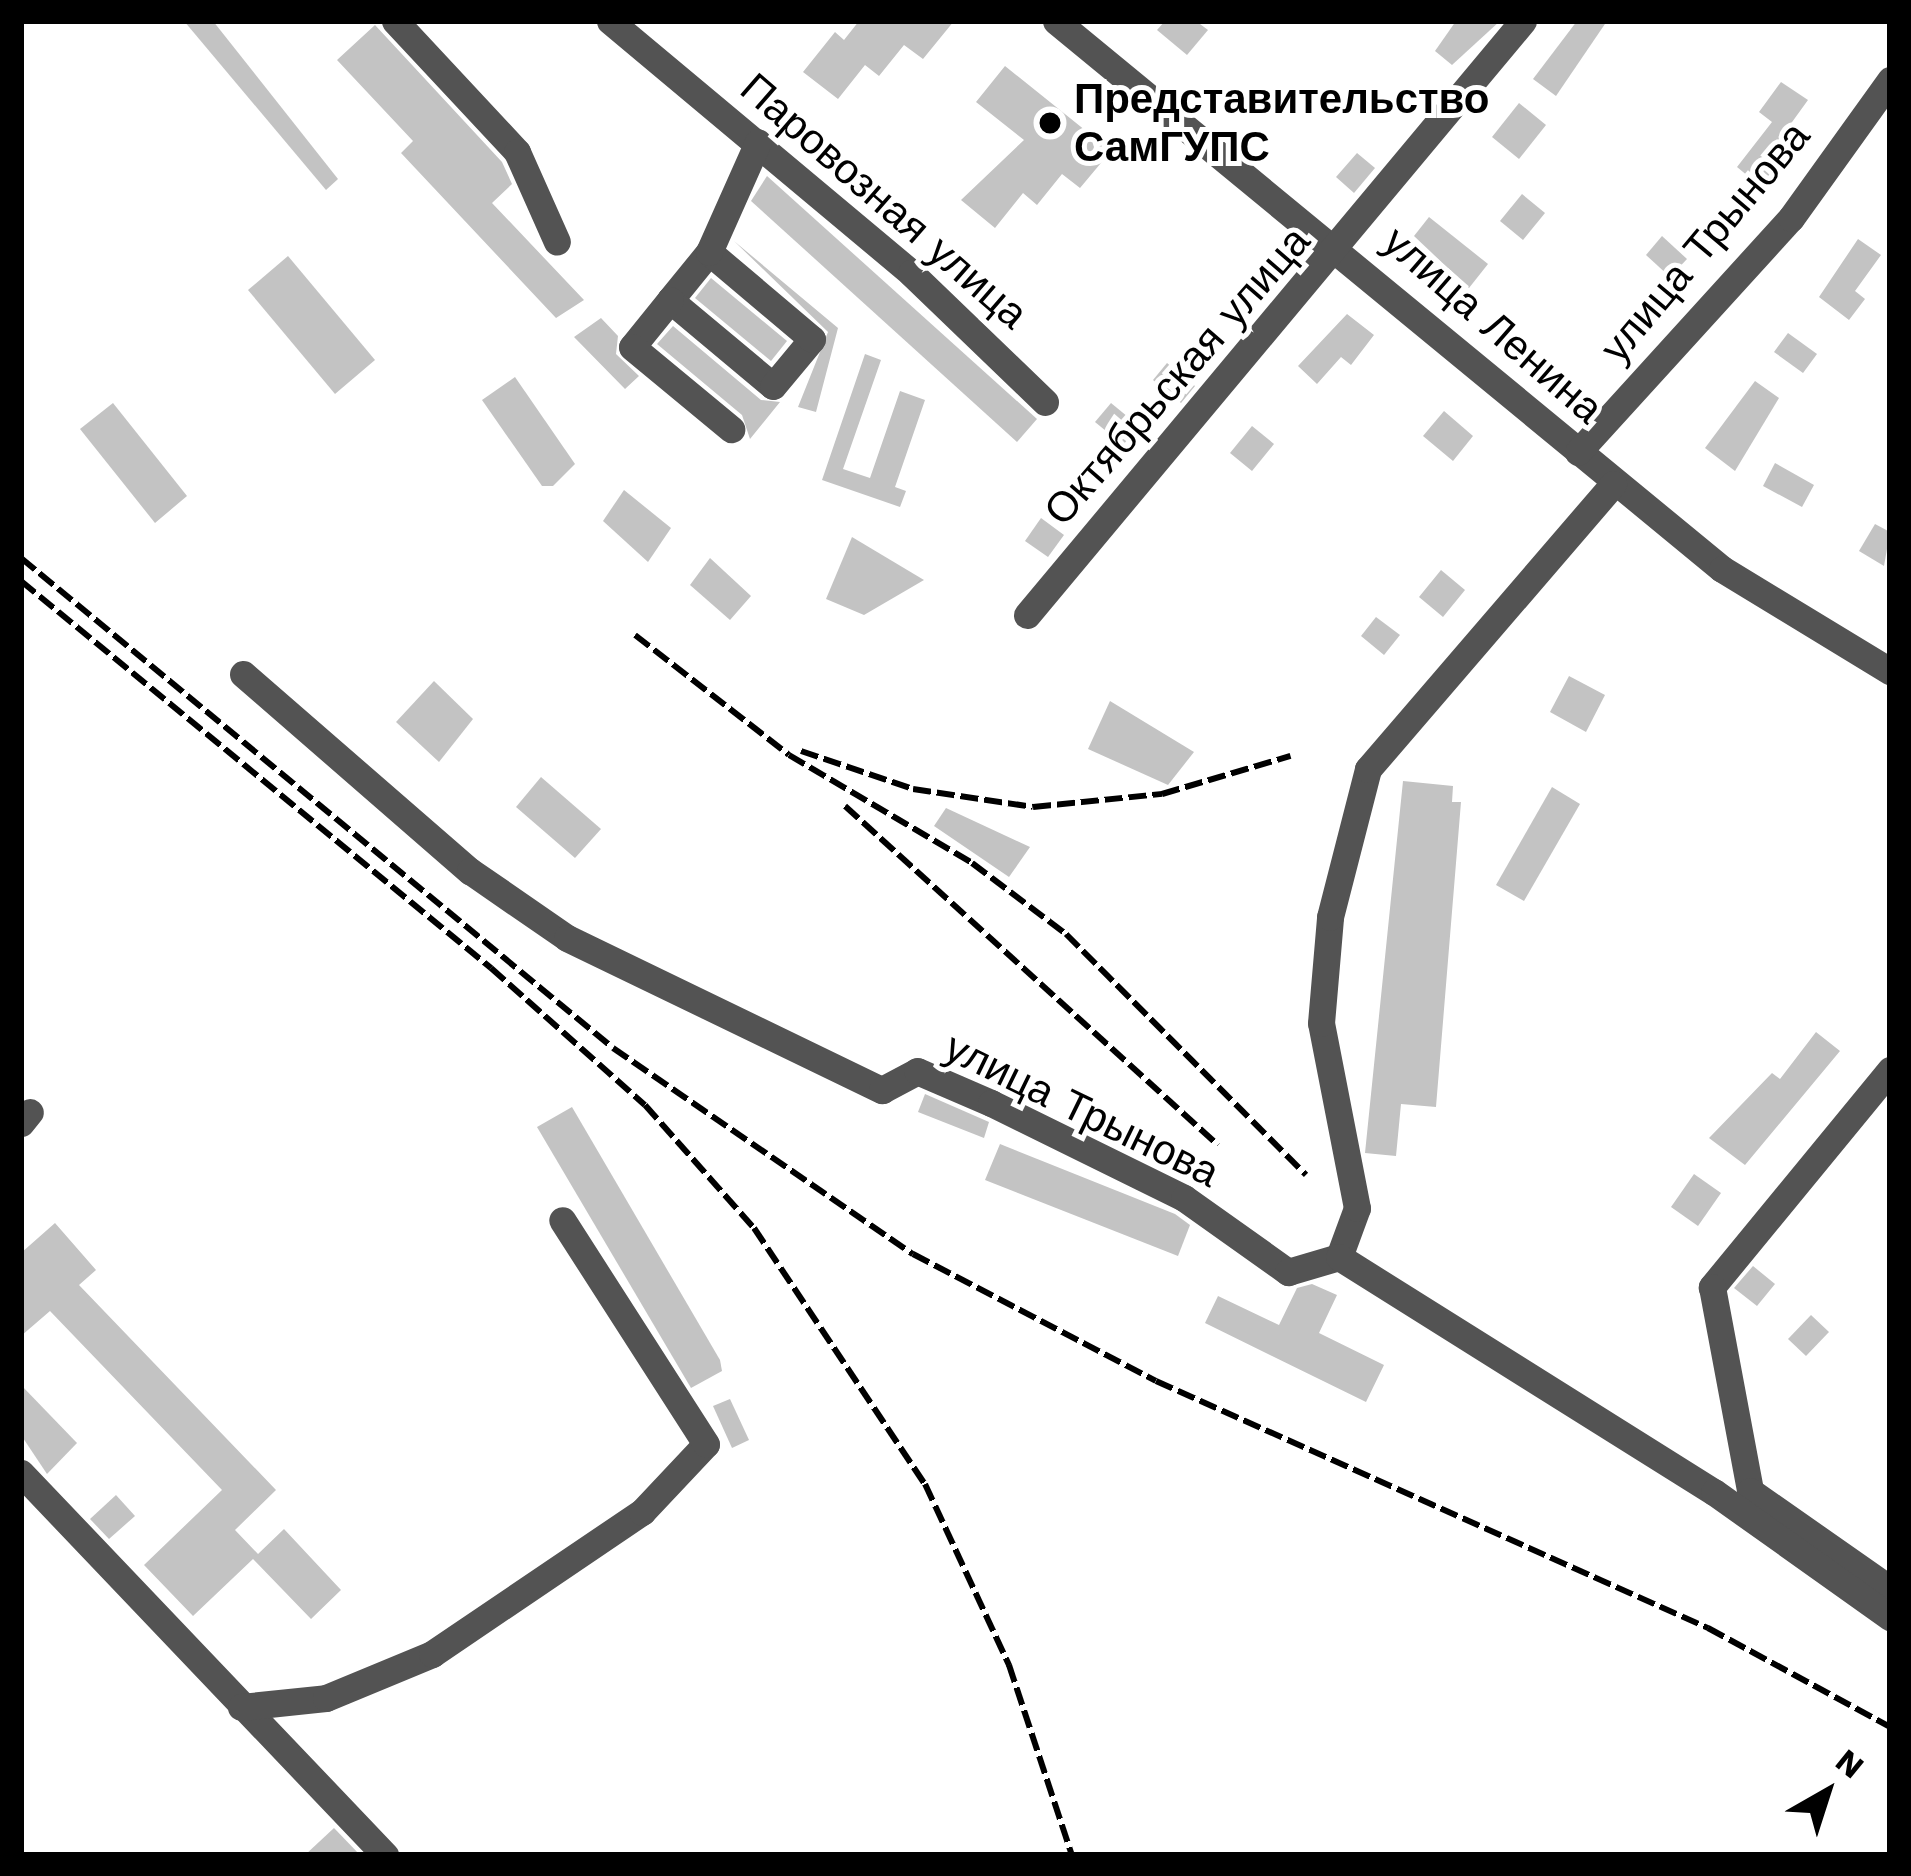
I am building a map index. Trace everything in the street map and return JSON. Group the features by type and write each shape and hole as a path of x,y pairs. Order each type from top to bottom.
{"street":[{"path":"395,21 517,152 557,242"},
{"name":"Паровозная улица","path":"610,21 758,142 1045,402"},
{"name":"Октябрьская улица","path":"1027,615 1341,250 1523,21"},
{"name":"улица Ленина","path":"1070,25 1613,484 1722,569 1890,671"},
{"name":"улица Трынова","path":"1578,452 1791,218 1890,80"},
{"path":"730,429 632,347 709,252 758,142"},
{"path":"670,300 773,386 812,339 709,252"},
{"path":"1613,484 1368,769 1330,917 1321,1023 1357,1208 1339,1257 1714,1492 1890,1617"},
{"name":"улица Трынова","path":"243,674 470,871 567,938 882,1090 917,1071 991,1102 1184,1198 1288,1272 1339,1257"},
{"path":"1890,1070 1712,1287 1750,1491 1890,1588"},
{"path":"241,1707 326,1699 432,1654 642,1512 706,1444 562,1220"},
{"path":"21,1474 385,1855"}],"building":[{"path":"184,21 213,21 338,179 326,190"},
{"path":"859,21 954,21 923,59 904,45 879,76 865,65 838,99 803,72 835,32 844,40"},
{"path":"1165,21 1196,21 1208,30 1187,55 1157,30"},
{"path":"1456,21 1500,21 1452,65 1435,51"},
{"path":"1577,21 1607,21 1556,96 1533,79"},
{"path":"375,25 502,162 512,184 492,203 584,300 556,318 401,153 413,141 337,60"},
{"path":"1005,66 1111,151 1080,188 1062,174 1037,205 1023,193 995,228 961,200 1024,140 976,102"},
{"path":"1781,82 1808,100 1769,154 1780,162 1760,186 1737,167 1772,122 1759,112"},
{"path":"1519,103 1546,125 1519,159 1492,137"},
{"path":"1357,153 1375,168 1354,193 1336,177"},
{"path":"767,176 1037,419 1017,442 751,201"},
{"path":"1522,194 1545,213 1523,240 1500,221"},
{"path":"1429,217 1488,264 1469,288 1414,236"},
{"path":"1662,236 1687,259 1670,277 1646,255"},
{"path":"1858,239 1881,255 1855,291 1865,299 1849,320 1819,297"},
{"path":"734,241 838,328 816,412 798,407 828,332"},
{"path":"288,256 375,360 335,394 248,290"},
{"path":"711,278 787,341 771,361 695,298"},
{"path":"1347,314 1374,335 1351,365 1341,357 1317,384 1298,366"},
{"path":"601,318 618,336 616,354 639,376 625,389 574,337"},
{"path":"673,326 761,400 780,402 750,439 742,415 657,344"},
{"path":"1788,333 1817,354 1803,373 1774,352"},
{"path":"865,354 881,360 843,469 870,478 900,391 925,400 895,487 906,491 900,507 822,480"},
{"path":"1167,363 1195,386 1181,403 1153,380"},
{"path":"515,377 575,464 553,486 542,486 482,400"},
{"path":"1755,381 1779,398 1735,471 1705,448"},
{"path":"113,403 187,496 155,523 80,429"},
{"path":"1111,403 1139,426 1123,445 1095,422"},
{"path":"1444,411 1473,436 1453,461 1423,436"},
{"path":"1252,426 1274,444 1252,471 1230,453"},
{"path":"1775,463 1814,485 1802,507 1763,486"},
{"path":"624,490 671,528 648,562 603,521"},
{"path":"1041,518 1064,535 1048,557 1025,541"},
{"path":"1875,524 1890,532 1884,566 1859,551"},
{"path":"852,537 924,580 864,615 826,599"},
{"path":"710,558 751,596 730,620 690,585"},
{"path":"1441,570 1465,590 1443,617 1419,597"},
{"path":"1376,617 1400,635 1384,655 1361,636"},
{"path":"1569,676 1605,695 1586,732 1550,712"},
{"path":"434,681 473,719 439,762 396,722"},
{"path":"1110,701 1194,752 1168,785 1088,749"},
{"path":"541,777 601,829 575,858 516,807"},
{"path":"1403,781 1453,786 1452,802 1461,802 1436,1107 1401,1104 1396,1156 1365,1153"},
{"path":"1552,787 1580,804 1524,901 1496,885"},
{"path":"946,808 1030,847 1009,877 934,826"},
{"path":"1816,1032 1840,1051 1745,1165 1709,1138 1772,1073 1780,1079"},
{"path":"925,1094 989,1122 984,1138 918,1112"},
{"path":"572,1107 720,1360 722,1371 691,1388 537,1127"},
{"path":"1000,1144 1175,1214 1190,1225 1178,1256 985,1180"},
{"path":"1694,1174 1721,1193 1698,1226 1671,1207"},
{"path":"55,1223 96,1270 79,1285 276,1490 235,1530 258,1554 284,1529 341,1590 311,1619 253,1559 193,1616 144,1565 222,1490 50,1311 21,1336 21,1253"},
{"path":"1753,1266 1775,1284 1757,1306 1734,1288"},
{"path":"1312,1284 1337,1295 1319,1333 1384,1365 1366,1402 1205,1323 1218,1296 1279,1325 1297,1288"},
{"path":"1811,1315 1829,1332 1806,1356 1788,1339"},
{"path":"21,1385 77,1443 47,1474 21,1435"},
{"path":"730,1399 749,1440 732,1448 713,1406"},
{"path":"116,1495 135,1516 109,1539 90,1519"},
{"path":"334,1828 360,1855 305,1855"}],"railway":[{"path":"21,558 613,1048 913,1254 1156,1381 1708,1628 1890,1727"},
{"path":"21,581 491,968 645,1105 754,1228 925,1484 1009,1665 1072,1855"},
{"path":"635,635 789,755 972,863 1066,934 1306,1175"},
{"path":"801,751 913,789 1033,807 1162,794 1290,756"},
{"path":"845,806 1218,1145"}],"place":[{"name":"Представительство СамГУПС","path":"1050,123"}]}
